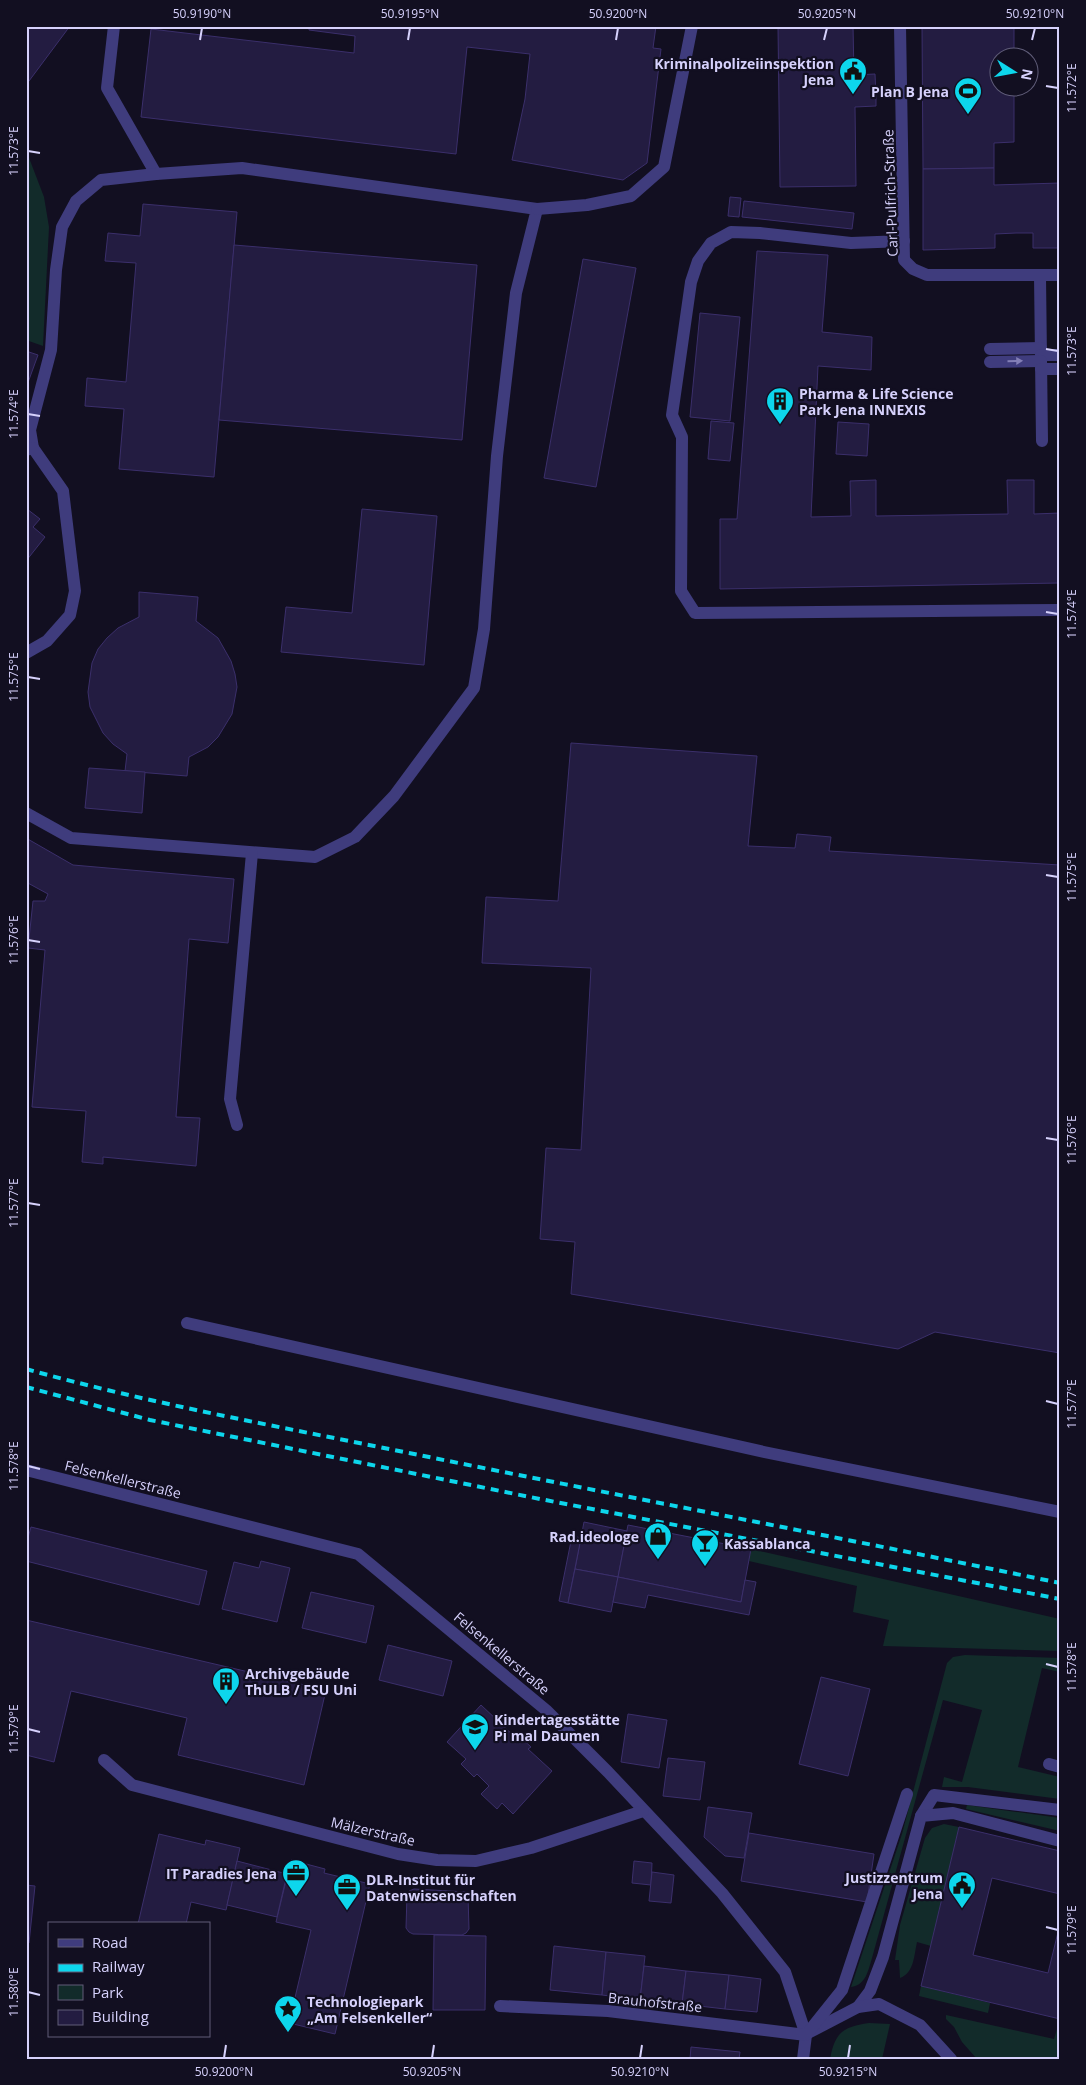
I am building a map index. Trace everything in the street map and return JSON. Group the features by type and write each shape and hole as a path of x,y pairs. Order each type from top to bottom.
{"street":[{"path":"114,26 107,88 156,174"},
{"path":"26,653 47,640 70,615 75,591 63,491 30,449 30,430 51,350 56,270 62,227 76,201 101,180 242,168 537,209 587,205 631,196 664,168 692,26"},
{"name":"Carl-Pulfrich-Straße","path":"900,26 904,260 913,269 927,275 1060,276"},
{"path":"26,813 70,838 315,857 355,837 394,796 474,688 484,629 497,456 516,293 537,209"},
{"path":"904,241 851,243 760,232 731,232 711,243 698,260 690,282 672,414 682,437 681,591 695,613 1060,610"},
{"path":"1040,276 1042,441"},
{"path":"990,348 1041,358 1060,369"},
{"path":"990,362 1060,355"},
{"path":"236,1125 230,1099 252,853"},
{"path":"187,1323 764,1452 1060,1512"},
{"name":"Felsenkellerstraße","path":"26,1470 358,1554 546,1710 608,1772 722,1893 785,1972 806,2035 803,2059"},
{"name":"Mälzerstraße","path":"104,1760 132,1785 398,1854 437,1860 476,1861 531,1848 643,1811"},
{"path":"806,2035 842,1990 907,1794"},
{"path":"806,2035 858,2006 870,1991 883,1957 921,1816 934,1795 1060,1810"},
{"path":"921,1816 953,1813 1060,1842"},
{"path":"858,2006 879,2004 920,2025 951,2059"},
{"name":"Brauhofstraße","path":"500,2006 608,2011 806,2035"}],"green space":[{"path":"26,150 44,197 49,227 43,346 26,340"},
{"path":"751,1549 1060,1619 1060,1651 883,1646 889,1620 853,1612 857,1586 749,1561"},
{"path":"965,1655 1060,1658 1060,1672 1042,1668 1018,1767 1060,1777 1060,1799 968,1787 942,1787 944,1777 962,1782 982,1710 943,1700 869,1968 866,1977 856,1986 851,1987 902,1834 947,1663 953,1657"},
{"path":"967,1805 1060,1818 1060,1831 966,1809"},
{"path":"944,1824 959,1827 931,1946 917,1942 911,1968 905,1976 900,1978 899,1960 895,1960 900,1925 925,1838 932,1828"},
{"path":"921,1986 990,2003 988,2013 919,1996"},
{"path":"946,2015 1054,2039 1060,2019 1060,2059 977,2059 962,2042 954,2027 946,2019"},
{"path":"869,2023 890,2024 882,2059 830,2059 835,2043 842,2032"}],"building":[{"path":"26,26 70,26 26,85"},
{"path":"309,26 656,26 653,48 661,49 647,163 623,180 512,160 525,99 530,54 467,47 456,154 141,117 151,29 354,53 355,36 309,30"},
{"path":"778,26 853,26 854,75 875,74 876,96 876,106 855,107 856,186 780,187"},
{"name":"Plan B Jena","path":"922,26 1014,26 1014,48 988,48 988,98 1014,98 1014,142 994,143 994,168 923,169"},
{"path":"994,168 994,185 1060,183 1060,248 1033,248 1033,233 1016,233 995,234 995,248 923,250 923,169"},
{"path":"730,197 741,198 739,217 728,216"},
{"path":"744,201 854,213 852,229 742,217"},
{"path":"143,204 237,212 214,477 119,469 124,409 85,406 87,378 126,382 136,263 105,261 108,233 140,236"},
{"path":"234,245 477,265 462,440 219,420"},
{"name":"Pharma & Life Science Park Jena INNEXIS","path":"757,251 828,255 822,332 872,337 871,370 818,366 811,517 851,516 850,481 876,480 876,516 1008,514 1007,480 1034,480 1034,514 1060,513 1060,583 720,589 720,519 737,519"},
{"path":"583,259 636,268 596,487 544,478"},
{"path":"700,313 740,317 730,421 690,417"},
{"path":"26,351 38,355 26,388"},
{"path":"711,421 734,423 730,461 708,459"},
{"path":"838,422 869,424 867,456 836,454"},
{"path":"27,509 40,519 33,527 45,537 26,561"},
{"path":"362,509 437,516 424,665 281,652 286,607 352,613"},
{"path":"139,592 198,597 196,621 218,638 231,661 235,674 237,687 232,714 218,737 208,747 189,757 187,776 125,771 127,754 113,744 103,733 90,707 88,692 92,663 98,649 107,638 118,628 139,617"},
{"path":"571,743 757,756 748,846 795,848 797,834 831,837 829,851 1060,865 1060,1353 935,1332 898,1349 571,1294 575,1242 540,1239 546,1148 581,1150 591,968 482,963 486,897 558,901"},
{"path":"89,768 145,772 142,813 85,808"},
{"path":"26,838 73,865 234,879 228,943 189,939 176,1117 200,1118 196,1166 103,1157 103,1164 82,1162 86,1111 32,1107 45,950 28,948 33,901 45,901 48,894 26,882"},
{"path":"584,1522 627,1531 618,1577 575,1569"},
{"path":"628,1525 751,1549 741,1602 618,1577"},
{"path":"31,1527 207,1571 199,1605 26,1561 26,1545"},
{"path":"572,1536 581,1538 568,1603 559,1601"},
{"path":"261,1561 290,1568 277,1622 222,1609 234,1562 259,1568"},
{"path":"575,1569 618,1577 611,1612 568,1603"},
{"path":"618,1577 741,1602 745,1580 756,1582 749,1615 648,1595 645,1608 613,1602"},
{"path":"311,1592 374,1606 366,1643 302,1628"},
{"name":"Archivgebäude ThULB / FSU Uni","path":"26,1620 326,1690 304,1785 178,1755 187,1718 71,1691 54,1762 26,1755"},
{"path":"388,1645 452,1661 443,1696 379,1680"},
{"path":"821,1677 870,1689 848,1776 799,1764"},
{"path":"481,1705 515,1737 517,1734 531,1747 528,1749 552,1771 513,1814 502,1803 497,1809 481,1794 489,1786 477,1774 474,1777 461,1764 466,1759 447,1742"},
{"path":"628,1714 667,1720 659,1768 621,1762"},
{"path":"668,1758 705,1762 700,1800 663,1796"},
{"path":"708,1807 752,1813 744,1858 725,1856 704,1837"},
{"name":"Justizzentrum Jena","path":"959,1827 1060,1851 1060,1894 992,1878 973,1955 1048,1973 1060,1924 1060,2019 921,1986"},
{"path":"749,1833 874,1854 867,1902 741,1881"},
{"path":"159,1834 205,1845 206,1840 240,1848 226,1910 191,1902 186,1922 138,1922"},
{"path":"291,1860 325,1869 324,1873 370,1884 335,2034 289,2023 311,1930 276,1922"},
{"path":"237,1861 287,1874 277,1917 227,1905"},
{"path":"634,1861 652,1863 651,1885 632,1883"},
{"path":"652,1872 674,1875 671,1903 649,1901"},
{"path":"26,1885 35,1886 29,1943 26,1942"},
{"path":"414,1889 467,1892 469,1929 466,1933 462,1935 413,1934 409,1932 406,1928 407,1895 409,1891"},
{"path":"434,1935 486,1936 485,2010 433,2010"},
{"path":"554,1946 606,1952 602,1995 550,1990"},
{"path":"606,1952 645,1956 640,2000 602,1995"},
{"path":"644,1966 686,1971 682,2004 640,2000"},
{"path":"686,1971 729,1975 725,2009 682,2004"},
{"path":"729,1975 761,1979 757,2012 725,2009"},
{"path":"691,2047 740,2052 739,2059 690,2059"}],"railway":[{"path":"26,1369 73,1382 217,1414 1060,1583"},
{"path":"26,1387 150,1420 540,1499 1060,1599"}],"place":[{"name":"Kriminalpolizeiinspektion Jena","path":"853,95"},
{"name":"Plan B Jena","path":"968,115"},
{"name":"Pharma & Life Science Park Jena INNEXIS","path":"780,425"},
{"name":"Rad.ideologe","path":"658,1560"},
{"name":"Kassablanca","path":"705,1567"},
{"name":"Archivgebäude ThULB / FSU Uni","path":"226,1705"},
{"name":"Kindertagesstätte Pi mal Daumen","path":"475,1751"},
{"name":"IT Paradies Jena","path":"296,1897"},
{"name":"Justizzentrum Jena","path":"962,1909"},
{"name":"DLR-Institut für Datenwissenschaften","path":"347,1911"},
{"name":"Technologiepark „Am Felsenkeller“","path":"288,2033"}]}
